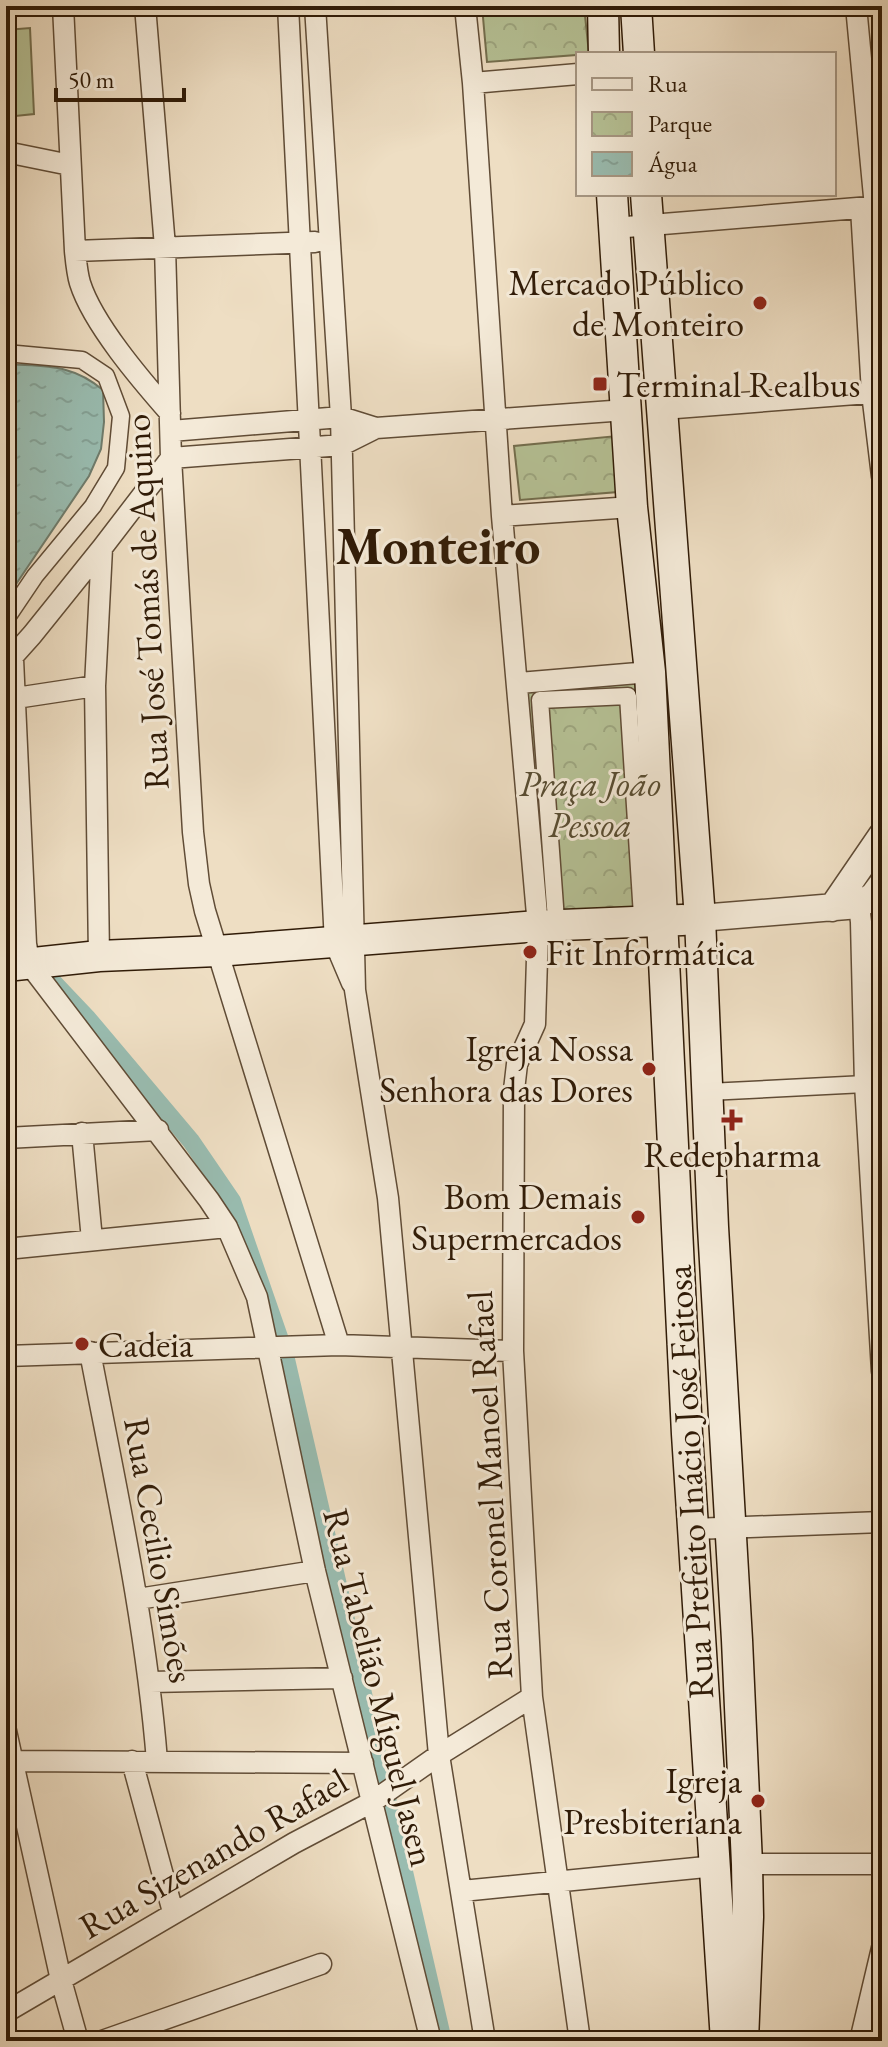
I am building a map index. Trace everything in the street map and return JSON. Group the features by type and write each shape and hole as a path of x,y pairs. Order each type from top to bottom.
{"main road":[{"path":"603,6 604,52"},
{"path":"636,6 639,52"},
{"name":"Rua Prefeito Inácio José Feitosa","path":"612,196 632,507 650,672 687,1434 726,2041"},
{"name":"Rua Prefeito Inácio José Feitosa","path":"646,196 700,918 747,1864 743,2041"},
{"path":"18,966 99,956 346,943 547,923 700,918"},
{"path":"677,1230 713,1227"},
{"path":"682,1334 719,1330"},
{"path":"687,1434 725,1431"},
{"path":"701,1643 737,1640"},
{"path":"708,1746 742,1744"}],"street":[{"path":"63,6 75,251 80,283 99,320 170,422 341,417 376,428 626,410"},
{"name":"Rua José Tomás de Aquino","path":"145,6 165,247 171,458 193,832 199,884 339,1345"},
{"path":"288,6 318,575 346,943 388,1198 439,1755 485,2041"},
{"path":"315,6 342,445 346,943"},
{"name":"Rua Coronel Manoel Rafael","path":"465,6 473,83 502,516 547,923 535,1024 517,1064 514,1090 513,1351 532,1697 580,2041"},
{"path":"856,6 872,207 882,476"},
{"path":"473,83 576,74"},
{"path":"6,152 70,165"},
{"path":"614,228 872,207"},
{"path":"75,251 329,241"},
{"path":"6,353 82,360 106,376 121,416 116,468 93,506 35,576 6,619"},
{"path":"663,409 877,392"},
{"path":"18,966 26,944 16,698 9,661 171,458 342,445 376,428"},
{"path":"502,516 632,507"},
{"path":"99,956 95,686 102,548"},
{"path":"318,575 345,574"},
{"path":"519,683 650,672"},
{"path":"16,698 95,686"},
{"path":"628,696 642,916 547,923 540,700 628,696"},
{"path":"882,835 854,895 865,1084 874,1113 882,1371"},
{"path":"700,918 832,908 854,895 873,896 882,884"},
{"name":"Rua Tabelião Miguel Jasen","path":"18,966 158,1130 227,1227 257,1297 315,1571 430,2041"},
{"path":"708,1092 865,1084"},
{"path":"6,1138 158,1130"},
{"path":"82,1133 92,1240"},
{"path":"6,1249 227,1227"},
{"path":"6,1356 339,1345 513,1351"},
{"name":"Rua Cecilio Simões","path":"90,1352 138,1599 151,1682 157,1761"},
{"path":"693,1529 882,1522"},
{"path":"138,1599 315,1571"},
{"path":"151,1682 342,1678"},
{"name":"Rua Sizenando Rafael","path":"6,2012 173,1912 372,1802 439,1755 532,1697"},
{"path":"6,1731 61,1980 78,2041"},
{"path":"15,1761 363,1763"},
{"path":"132,1761 173,1912"},
{"path":"747,1864 882,1864"},
{"path":"462,1891 716,1866"},
{"path":"860,2041 882,1948"},
{"path":"102,2041 321,1964"}],"green space":[{"path":"482,6 584,6 589,52 487,62"},
{"path":"30,28 34,114 6,117 6,30"},
{"path":"617,436 618,492 520,500 514,446"},
{"name":"Praça João Pessoa","path":"638,678 654,916 542,920 527,691"}],"water":[{"path":"6,364 57,368 91,381 103,390 104,422 101,449 89,476 6,599"}],"waterway":[{"path":"6,936 17,949"},
{"path":"51,980 191,1141 232,1201 280,1340"},
{"path":"285,1355 443,2041"}],"place":[{"name":"Mercado Público de Monteiro","path":"760,303"},
{"name":"Terminal Realbus","path":"600,384"},
{"name":"Fit Informática","path":"530,952"},
{"name":"Igreja Nossa Senhora das Dores","path":"649,1069"},
{"name":"Redepharma","path":"732,1120"},
{"name":"Bom Demais Supermercados","path":"638,1217"},
{"name":"Cadeia","path":"82,1344"},
{"name":"Igreja Presbiteriana","path":"758,1801"}],"district":[{"name":"Monteiro","path":"438,546"}]}
